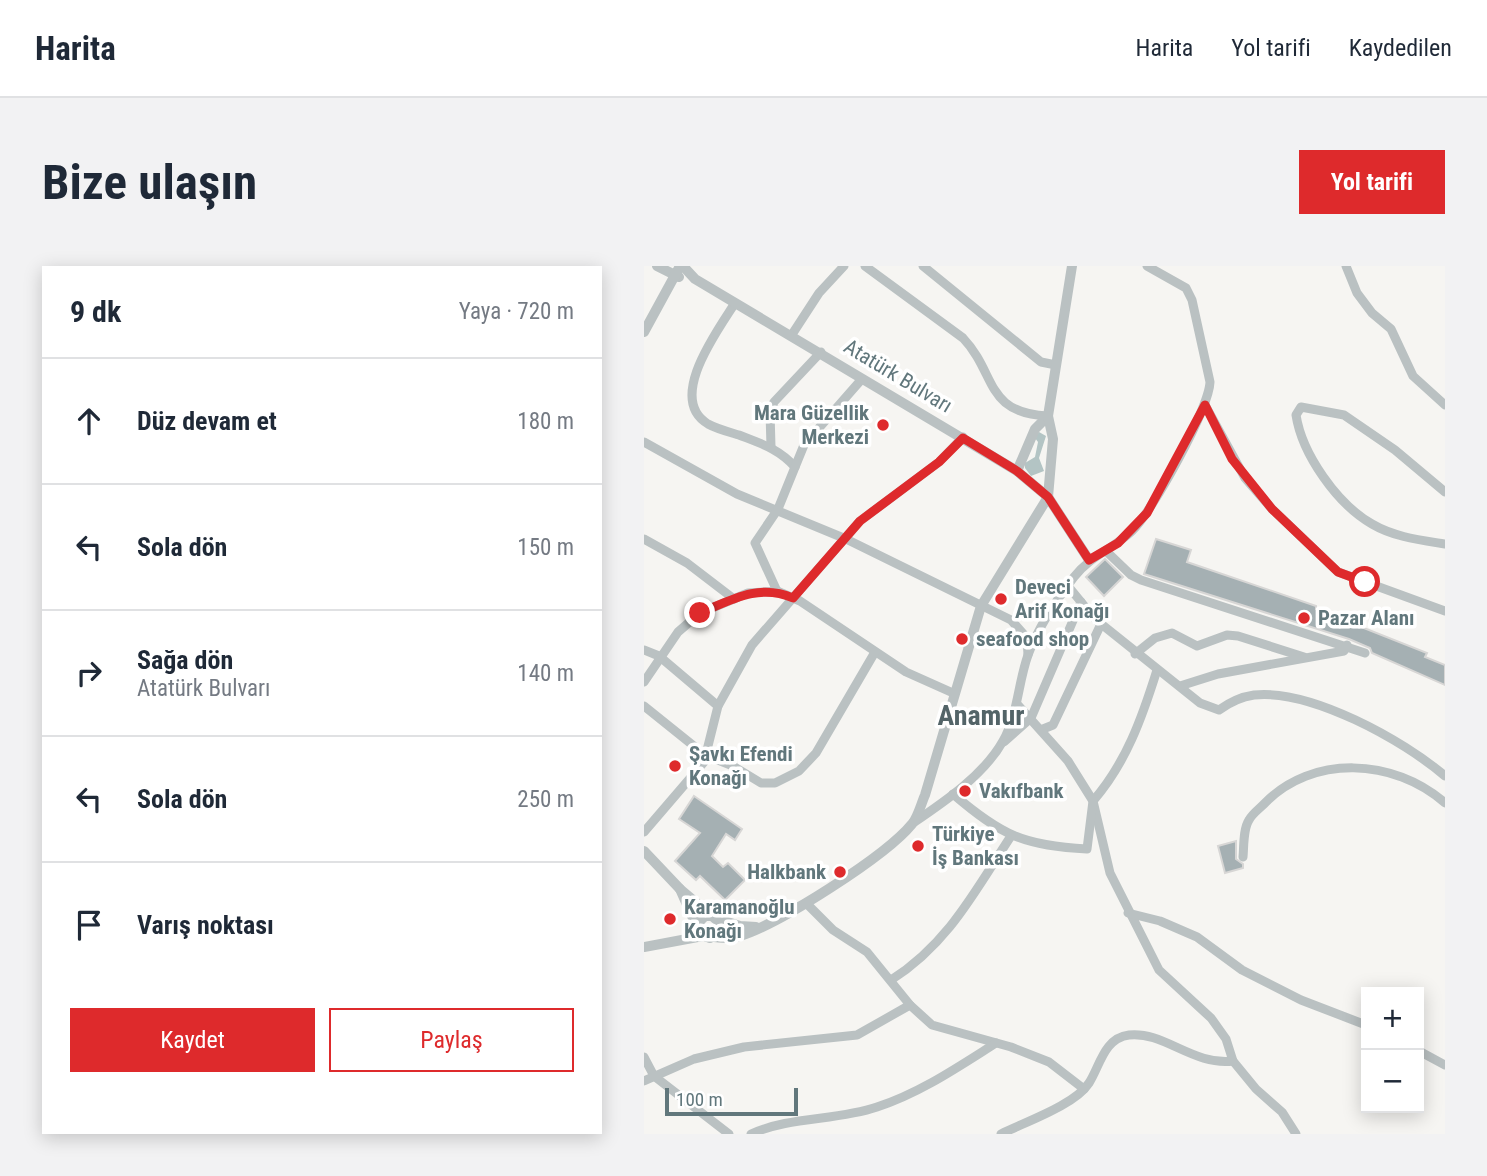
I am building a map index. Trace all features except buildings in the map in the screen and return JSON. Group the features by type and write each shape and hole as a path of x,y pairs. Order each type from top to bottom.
{"street":[{"path":"644,332 679,269 657,266"},
{"path":"791,336 819,293 844,266"},
{"path":"865,266 963,338 975,350 993,392 1010,406 1022,415 1048,416"},
{"path":"923,266 1041,362 1056,365"},
{"path":"913,823 925,795 953,693 981,606 1048,497 1053,439 1048,416 1072,266"},
{"path":"1028,655 1068,586 1089,560 1106,551 1133,530 1147,513 1205,405 1210,382 1192,300 1186,288 1147,266"},
{"path":"1346,266 1357,293 1372,313 1391,329 1413,376 1445,405"},
{"name":"Atatürk Bulvarı","path":"679,269 1017,471 1048,497 1089,560"},
{"path":"735,303 701,360 692,393 693,404 708,424 777,449 795,467"},
{"path":"771,447 770,412 774,402 821,352"},
{"path":"777,591 755,543 778,509 804,445 861,380"},
{"path":"1205,405 1245,478 1272,509 1338,572 1445,611"},
{"path":"1445,492 1395,450 1344,415 1301,407 1296,415 1298,432 1318,465 1347,503 1371,523 1409,539 1445,544"},
{"path":"1017,471 1035,429 1048,416"},
{"path":"644,832 704,762 718,706 752,645 860,521 939,462 963,438"},
{"path":"644,442 737,494 846,539 981,606 1021,629 1027,638 1028,655 1017,704 1003,743"},
{"path":"644,539 687,563 734,598"},
{"path":"1106,551 1131,575 1141,580 1365,653"},
{"path":"1068,586 1101,624 1135,654 1200,703 1219,709 1236,699 1255,695 1280,697 1331,710 1397,740 1445,776"},
{"path":"644,682 659,656 678,632 700,613 748,593 777,591 793,598 906,672 953,693"},
{"path":"644,947 708,937 736,937 806,903 888,846 913,823 953,794 1031,718 1081,602"},
{"path":"1043,729 1053,725 1101,624"},
{"path":"1135,654 1155,638 1172,633 1197,646 1227,635 1238,636 1304,657"},
{"path":"1180,686 1218,674 1344,651 1347,645"},
{"path":"644,650 659,656 718,706"},
{"path":"644,706 705,755 733,766 761,783 775,783 799,771 816,753 875,652"},
{"path":"953,794 987,824 1011,836 1045,845 1087,849 1093,801 1107,785 1139,726 1157,670"},
{"path":"1017,704 1043,729 1093,801 1110,873 1159,970 1210,1018 1226,1039 1233,1061 1256,1088 1282,1112 1296,1134"},
{"path":"1242,857 1248,821 1279,788 1310,773 1369,768 1428,788 1445,803"},
{"path":"891,980 919,962 935,947 1011,836"},
{"path":"644,851 680,889 715,917 740,926 762,925"},
{"path":"680,889 708,937"},
{"path":"806,903 833,930 867,952 910,1005 932,1025 996,1042 1049,1062 1084,1088"},
{"path":"1128,913 1160,921 1197,937 1242,970 1301,1000 1361,1023"},
{"path":"698,923 702,917 715,917"},
{"path":"708,937 720,929 715,917"},
{"path":"644,1081 694,1059 744,1047 857,1035 910,1005"},
{"path":"1001,1134 1070,1100 1084,1088 1108,1048 1131,1035 1145,1037 1210,1062 1233,1061"},
{"path":"751,1134 791,1121 876,1108 941,1078 996,1042"},
{"path":"1424,1054 1445,1065"},
{"path":"644,1057 654,1076 729,1134"}],"shaded area":[{"path":"1039,432 1046,436 1039,458 1044,471 1031,476 1025,463 1035,457 1038,442 1035,438"}],"place":[{"name":"Mara Güzellik Merkezi","path":"883,425"},
{"name":"Deveci Arif Konağı","path":"1001,599"},
{"name":"Pazar Alanı","path":"1304,618"},
{"name":"seafood shop","path":"962,639"},
{"name":"Şavkı Efendi Konağı","path":"675,766"},
{"name":"Vakıfbank","path":"965,791"},
{"name":"Türkiye İş Bankası","path":"918,846"},
{"name":"Halkbank","path":"840,872"},
{"name":"Karamanoğlu Konağı","path":"670,919"}],"district":[{"name":"Anamur","path":"981,715"}],"route":[{"path":"700,613 748,593 777,591 793,598 860,521 939,462 963,438 1017,471 1048,497 1089,560 1118,543 1147,513 1201,417 1205,405 1232,459 1272,509 1338,572 1365,582"}]}
